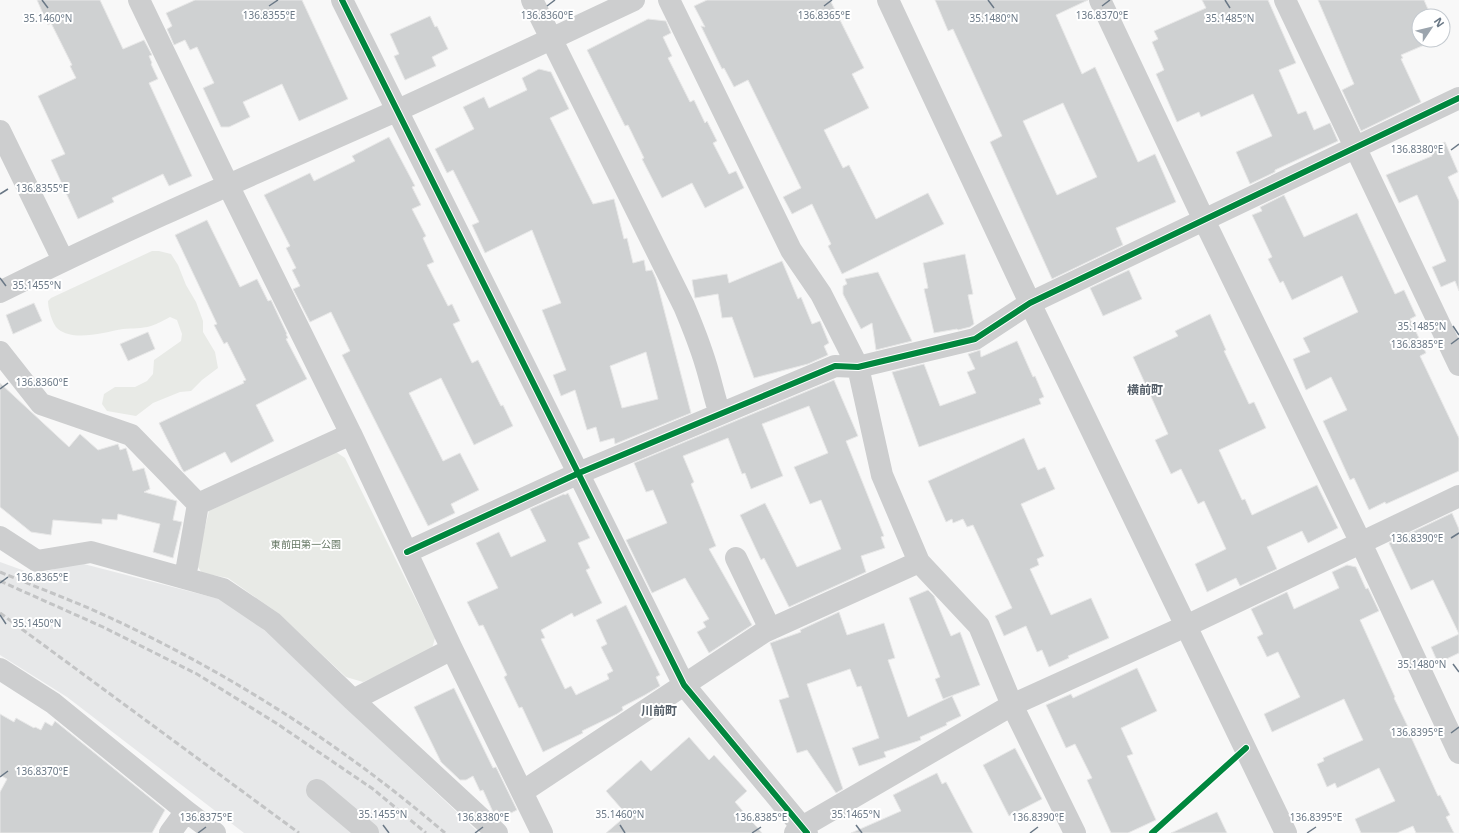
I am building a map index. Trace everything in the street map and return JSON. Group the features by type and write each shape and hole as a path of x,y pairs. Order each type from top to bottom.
{"street":[{"path":"139,0 228,185 351,434 452,649 542,833"},
{"path":"342,0 684,685 801,831 1012,705 1186,626 1459,496"},
{"path":"532,0 684,306 707,366 712,390 720,414"},
{"path":"0,292 63,260 396,110 634,0"},
{"path":"669,0 790,250 821,294 858,367 882,475 919,562 979,626 1012,705 1075,833"},
{"path":"888,0 1030,303 1286,833"},
{"path":"1100,0 1204,220 1362,543 1459,752"},
{"path":"1285,0 1459,365"},
{"path":"407,552 579,474 835,366 858,367 975,339 1030,303 1459,98"},
{"path":"0,132 63,260"},
{"path":"0,352 41,404 131,435 198,504"},
{"path":"198,504 351,434"},
{"path":"185,578 198,504"},
{"path":"0,537 37,561 91,552 223,589 272,622 353,700 496,833"},
{"path":"736,558 770,630"},
{"path":"522,792 764,632 919,562"},
{"path":"353,700 452,649"},
{"path":"0,669 53,703 215,833"},
{"path":"317,790 368,833"},
{"path":"170,833 186,811"}],"shaded area":[{"path":"0,562 36,575 76,562 223,600 257,623 479,833 244,833 67,697 0,655"}],"green space":[{"path":"152,251 171,254 178,265 186,285 196,302 203,321 203,332 215,352 218,368 202,380 191,391 180,392 153,403 136,416 107,411 102,404 104,394 115,387 135,387 147,381 153,374 154,360 181,341 182,334 177,320 170,317 147,327 123,329 81,336 72,335 65,333 56,327 51,316 48,301 51,298"},
{"name":"東前田第一公園","path":"333,450 345,458 435,638 431,652 363,682 346,677 279,614 228,578 202,573 196,564 209,511"}],"building":[{"path":"37,0 100,0 123,49 144,40 152,55 149,56 152,63 151,64 158,79 149,83 192,176 169,186 163,174 112,198 114,202 78,219 51,160 65,154 38,96 76,78 70,66 72,65 51,23 48,25"},
{"path":"195,0 302,0 348,99 299,121 282,84 243,102 250,117 229,127 221,127 203,88 214,83 197,47 190,50 185,40 174,45 167,29 172,26 166,13"},
{"path":"707,0 830,0 864,68 852,74 869,108 824,130 843,168 849,165 876,219 928,193 944,224 842,274 828,246 831,244 812,204 792,214 783,197 801,188 748,80 734,87 724,68 722,69 701,26 705,27 694,6"},
{"path":"935,0 1088,0 1056,15 1082,74 1095,67 1138,162 1155,154 1176,202 1116,228 1123,245 1052,279 990,142 1002,136 953,29 948,31","holes":["1063,103 1097,177 1057,195 1023,121"]},
{"path":"1202,0 1268,0 1296,63 1279,70 1298,114 1306,111 1314,130 1330,123 1338,141 1275,170 1275,172 1250,184 1236,152 1272,136 1253,94 1201,117 1199,112 1177,122 1156,74 1164,70 1152,42 1158,39 1154,31 1206,8"},
{"path":"1318,0 1424,0 1428,8 1411,8 1411,48 1417,48 1401,55 1403,58 1401,59 1421,102 1361,131 1342,90 1354,84"},
{"path":"430,16 435,27 437,26 448,49 432,57 436,66 405,80 394,56 399,54 390,34"},
{"path":"648,19 666,21 671,33 663,37 672,56 668,58 690,102 694,100 705,123 707,121 717,141 713,143 729,174 736,171 744,188 705,208 692,183 662,198 642,159 644,158 628,125 625,126 587,50"},
{"path":"539,69 551,72 569,109 550,118 593,204 614,199 624,239 627,238 633,263 644,260 646,271 652,270 656,279 691,413 615,444 614,438 600,442 596,427 587,430 575,390 561,396 553,375 566,370 542,310 561,303 532,230 485,253 472,225 479,222 453,170 447,173 435,149 474,129 463,107 484,97 489,108 527,90 522,78","holes":["646,352 658,399 622,408 610,366"]},
{"path":"389,137 415,186 412,187 421,205 412,209 426,236 423,238 434,262 427,265 448,306 452,304 460,321 453,324 472,363 478,360 501,406 503,405 513,426 474,445 441,378 409,393 443,461 460,453 479,490 451,504 455,513 428,526 342,355 350,351 331,312 310,322 293,289 300,286 292,270 296,268 286,248 290,246 264,195 310,173 314,181 355,161 352,156"},
{"path":"1445,142 1458,172 1448,177 1459,201 1459,291 1455,281 1441,287 1432,267 1446,261 1417,195 1399,203 1386,175 1432,156 1429,149"},
{"path":"1284,195 1304,237 1357,213 1395,294 1404,290 1416,316 1410,319 1426,353 1420,356 1459,438 1459,471 1386,504 1385,502 1369,510 1354,478 1350,480 1323,421 1347,410 1331,377 1306,390 1293,359 1310,352 1303,338 1358,312 1342,276 1292,300 1283,281 1280,283 1268,259 1272,257 1252,215 1262,211 1260,207"},
{"path":"207,220 240,287 257,279 268,301 271,300 287,334 288,338 286,339 307,379 256,405 274,441 231,463 225,452 184,472 159,423 244,383 243,381 246,380 227,342 224,344 214,325 217,324 175,235"},
{"path":"965,254 973,294 968,295 974,324 970,327 958,330 934,333 924,289 928,288 923,263"},
{"path":"782,261 798,299 801,297 812,324 820,321 829,343 824,346 828,355 808,364 754,378 732,317 722,318 718,294 695,298 692,280 727,274 729,283"},
{"path":"1129,270 1142,299 1103,316 1090,288"},
{"path":"878,272 912,341 876,350 872,323 861,329 843,294 843,286 847,284 845,279"},
{"path":"34,303 42,321 13,334 6,315"},
{"path":"1210,314 1226,350 1224,351 1249,404 1254,402 1266,428 1219,450 1242,500 1245,499 1252,515 1317,485 1338,528 1308,543 1302,531 1267,547 1277,569 1240,586 1236,578 1207,592 1195,564 1226,549 1204,501 1198,504 1181,469 1171,474 1155,440 1168,434 1133,357 1178,336 1175,331"},
{"path":"148,332 155,349 128,361 120,344"},
{"path":"1017,341 1033,377 1035,376 1044,397 1039,399 1041,404 919,447 892,372 924,364 940,406 976,393 967,372 975,369 968,354 980,350 981,357"},
{"path":"834,380 858,436 846,441 884,536 881,537 885,548 861,556 866,572 789,607 764,558 761,560 740,515 765,503 797,567 841,549 821,500 810,504 794,467 828,453 809,406 762,424 783,476 751,489 745,473 742,474 728,438 683,456 694,482 691,484 716,546 709,549 752,625 709,653 697,632 706,627 703,622 709,619 685,578 652,593 626,540 667,523 653,490 646,492 634,463"},
{"path":"0,383 69,447 80,434 98,450 118,444 120,450 126,448 133,471 144,468 150,489 144,492 177,501 173,520 182,522 173,558 153,552 160,524 118,514 117,520 102,519 102,524 53,520 51,535 31,532 0,507"},
{"path":"1024,438 1038,470 1045,467 1055,489 1021,504 1044,556 1037,559 1039,565 1030,569 1051,615 1091,598 1109,638 1068,656 1069,658 1049,667 1042,650 1037,652 1026,626 1004,636 995,616 1012,608 973,525 967,527 963,519 953,523 952,519 946,522 928,481"},
{"path":"568,493 590,538 578,543 590,568 586,570 602,603 574,617 572,613 541,630 545,638 541,639 565,689 571,686 576,695 609,679 607,674 613,671 601,647 607,644 596,620 626,605 660,675 656,677 660,686 622,707 623,710 617,714 582,731 583,733 543,752 522,707 519,708 504,677 507,675 483,625 479,626 467,602 498,588 476,543 499,532 511,557 546,541 530,509"},
{"path":"1452,513 1459,529 1459,634 1433,580 1411,590 1389,543"},
{"path":"1347,565 1356,567 1366,589 1368,588 1379,611 1360,620 1438,796 1440,795 1450,815 1446,817 1454,833 1416,833 1413,826 1397,833 1361,833 1355,819 1395,801 1379,768 1337,788 1335,783 1327,787 1317,764 1324,761 1323,758 1363,740 1344,699 1272,732 1264,714 1300,697 1278,652 1267,657 1257,637 1263,634 1251,609 1287,592 1294,609 1339,588 1332,572"},
{"path":"928,590 934,596 951,636 960,632 980,685 943,699 935,679 940,677 909,598"},
{"path":"839,612 847,635 884,623 895,658 888,660 908,717 952,696 961,716 946,723 947,725 920,737 921,740 884,752 886,757 859,766 852,748 879,738 861,686 857,687 850,669 807,684 843,789 836,793 807,750 797,753 779,700 789,697 770,643 801,632 800,630"},
{"path":"1459,634 1459,653 1438,663 1431,647"},
{"path":"1137,668 1157,711 1121,728 1133,754 1127,756 1156,820 1128,833 1111,833 1087,780 1092,778 1075,744 1066,748 1046,705 1071,694 1073,698"},
{"path":"454,688 493,768 496,767 517,810 501,818 497,810 493,812 483,790 480,791 473,776 466,780 460,780 441,762 414,707"},
{"path":"0,714 14,722 16,718 34,728 35,727 41,730 45,722 52,726 55,721 165,810 152,833 0,833 0,792 7,779 0,775"},
{"path":"689,737 709,760 714,755 747,791 735,802 762,833 606,833 627,815 606,791 641,760 651,771"},
{"path":"1015,748 1042,799 1009,816 983,765"},
{"path":"937,773 942,784 946,782 973,833 851,833 901,811 893,795"},
{"path":"1217,812 1227,833 1171,833"}],"railway":[{"path":"0,572 115,620 203,665 245,689 287,715 368,771 445,833"},
{"path":"0,581 103,627 197,674 276,723 373,789 426,833"},
{"path":"0,613 299,833"}],"cycle path":[{"path":"342,0 684,685 807,833"},
{"path":"407,552 579,473 835,366 858,367 975,339 1030,303 1459,98"},
{"path":"1152,833 1246,748"}],"district":[{"name":"横前町","path":"1145,390"},
{"name":"川前町","path":"659,711"}]}
